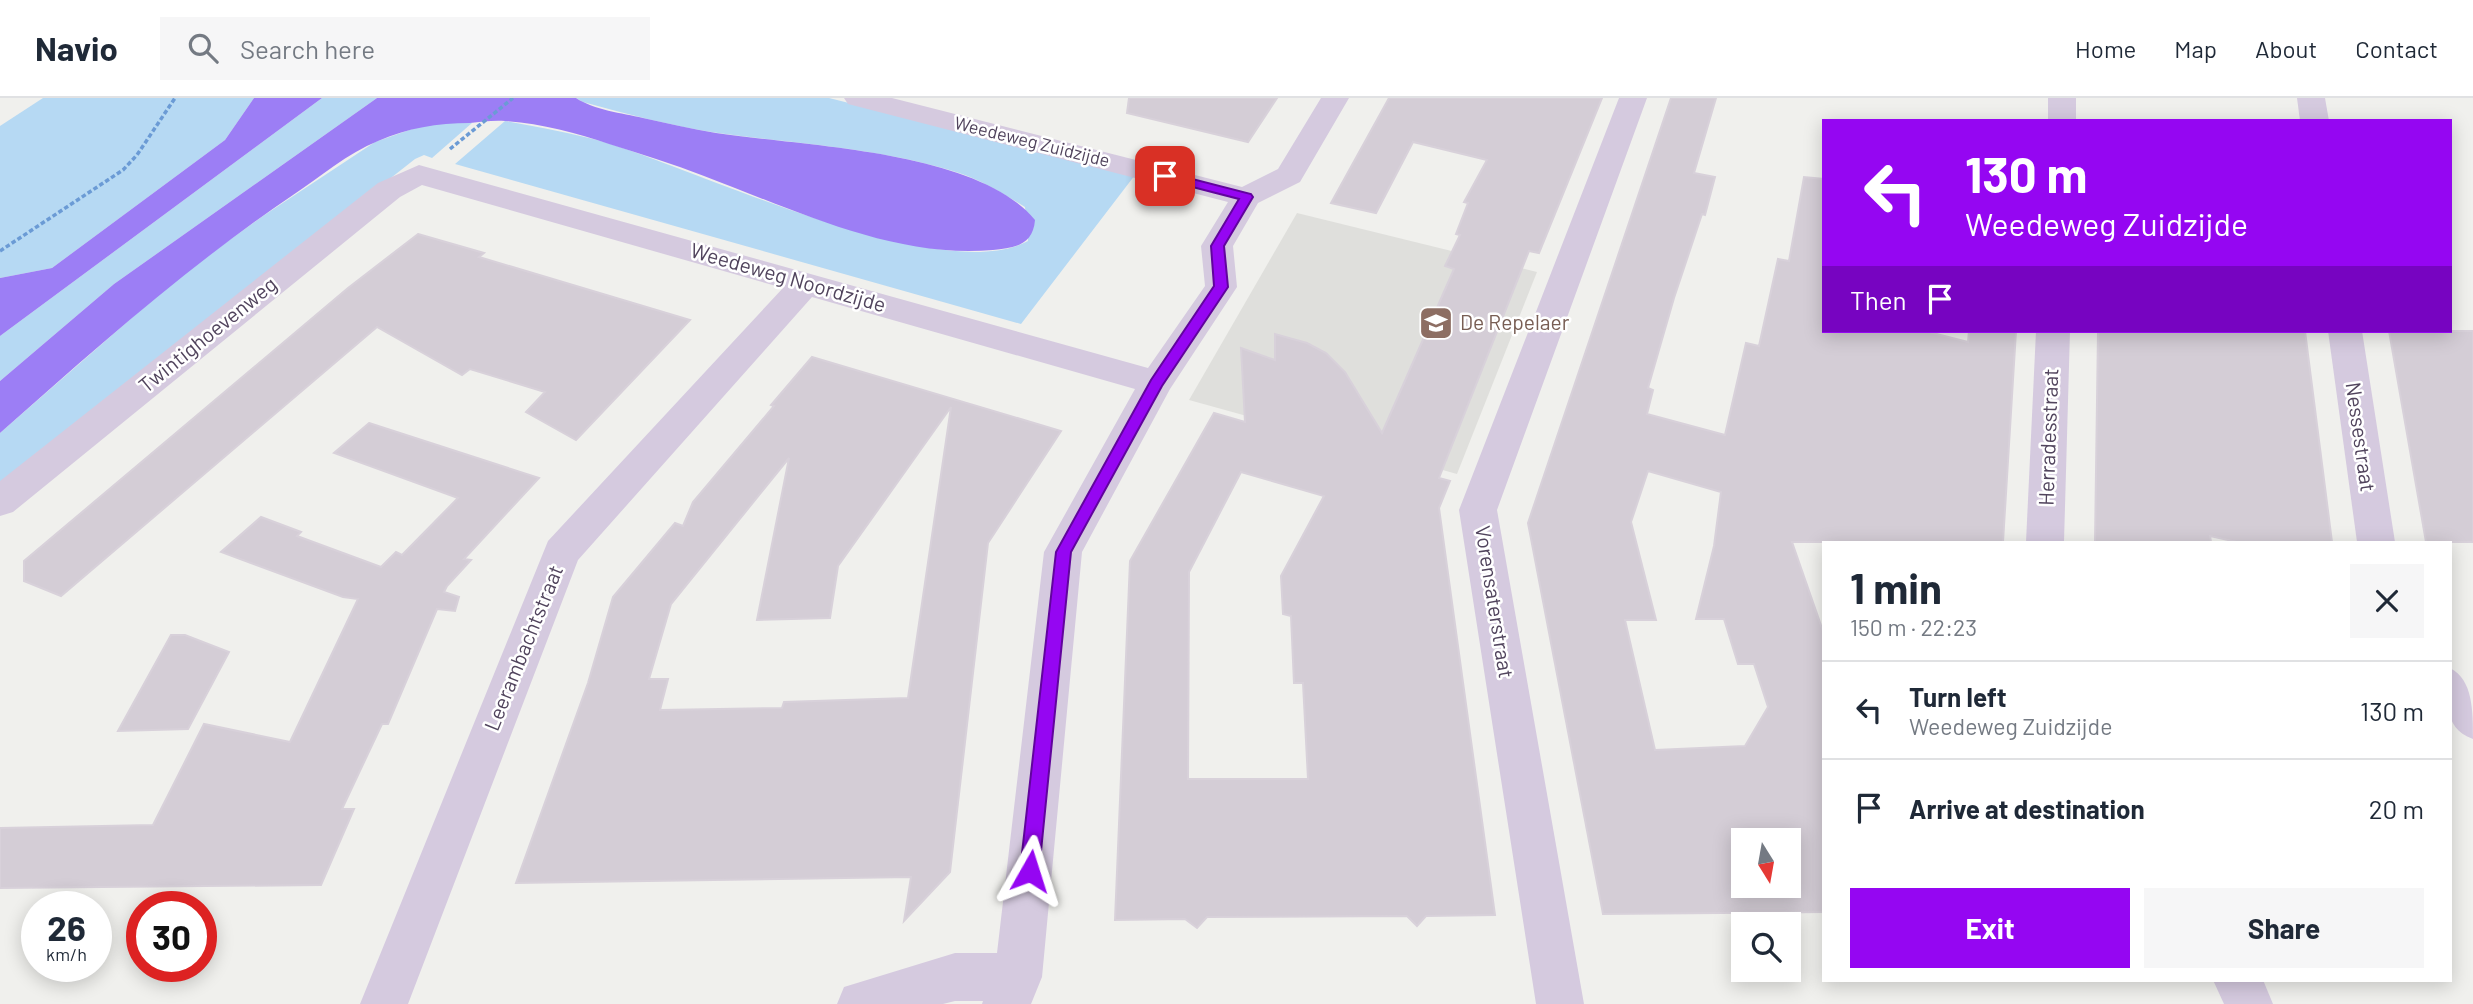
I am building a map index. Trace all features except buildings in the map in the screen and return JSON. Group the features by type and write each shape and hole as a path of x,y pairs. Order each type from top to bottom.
{"street":[{"name":"Weedeweg Zuidzijde","path":"858,98 1246,197"},
{"path":"949,121 970,98"},
{"path":"861,1004 956,977 1012,990 1063,552 1156,383 1221,287 1217,246 1246,197 1289,175 1335,98"},
{"name":"Vorensaterstraat","path":"1560,1004 1478,510 1633,98"},
{"path":"2062,98 2062,119"},
{"path":"2311,98 2315,119"},
{"name":"Weedeweg Noordzijde","path":"419,174 1156,383"},
{"name":"Twintighoevenweg","path":"0,502 389,190 419,174"},
{"name":"Leerambachtstraat","path":"384,1004 562,552 806,283"},
{"name":"Herradesstraat","path":"2045,541 2053,333"},
{"name":"Nessestraat","path":"2345,333 2376,541"},
{"path":"2452,689 2473,721"},
{"path":"2238,982 2249,1004"}],"path":[{"path":"0,251 123,170 137,155 175,98"},
{"path":"467,135 513,98"}],"shaded area":[{"path":"43,98 254,98 225,140 52,268 0,278 0,126"},
{"path":"254,98 322,98 0,336 0,278 52,268 225,140"},
{"path":"322,98 377,98 114,284 0,381 0,336"},
{"path":"377,98 576,98 608,111 707,131 886,155 932,165 973,179 1008,197 1035,220 1034,228 1022,244 1009,248 956,251 919,247 882,240 809,217 681,167 558,129 501,121 423,127 389,136 356,152 254,222 143,309 0,433 0,381 114,284"},
{"path":"576,98 829,98 1135,175 1021,324 455,164 505,121 604,142 819,220 881,238 938,249 989,251 1028,241 1025,207 985,184 959,173 870,152 684,127"},
{"path":"447,122 472,123 432,158 424,155 415,159 0,485 0,433 181,275 263,216 375,142 415,128"},
{"path":"1297,213 1537,272 1457,474 1189,400"}],"place":[{"name":"De Repelaer","path":"1436,323"}],"route":[{"path":"1030,871 1063,552 1156,383 1221,287 1217,246 1246,197 1165,176"}]}
